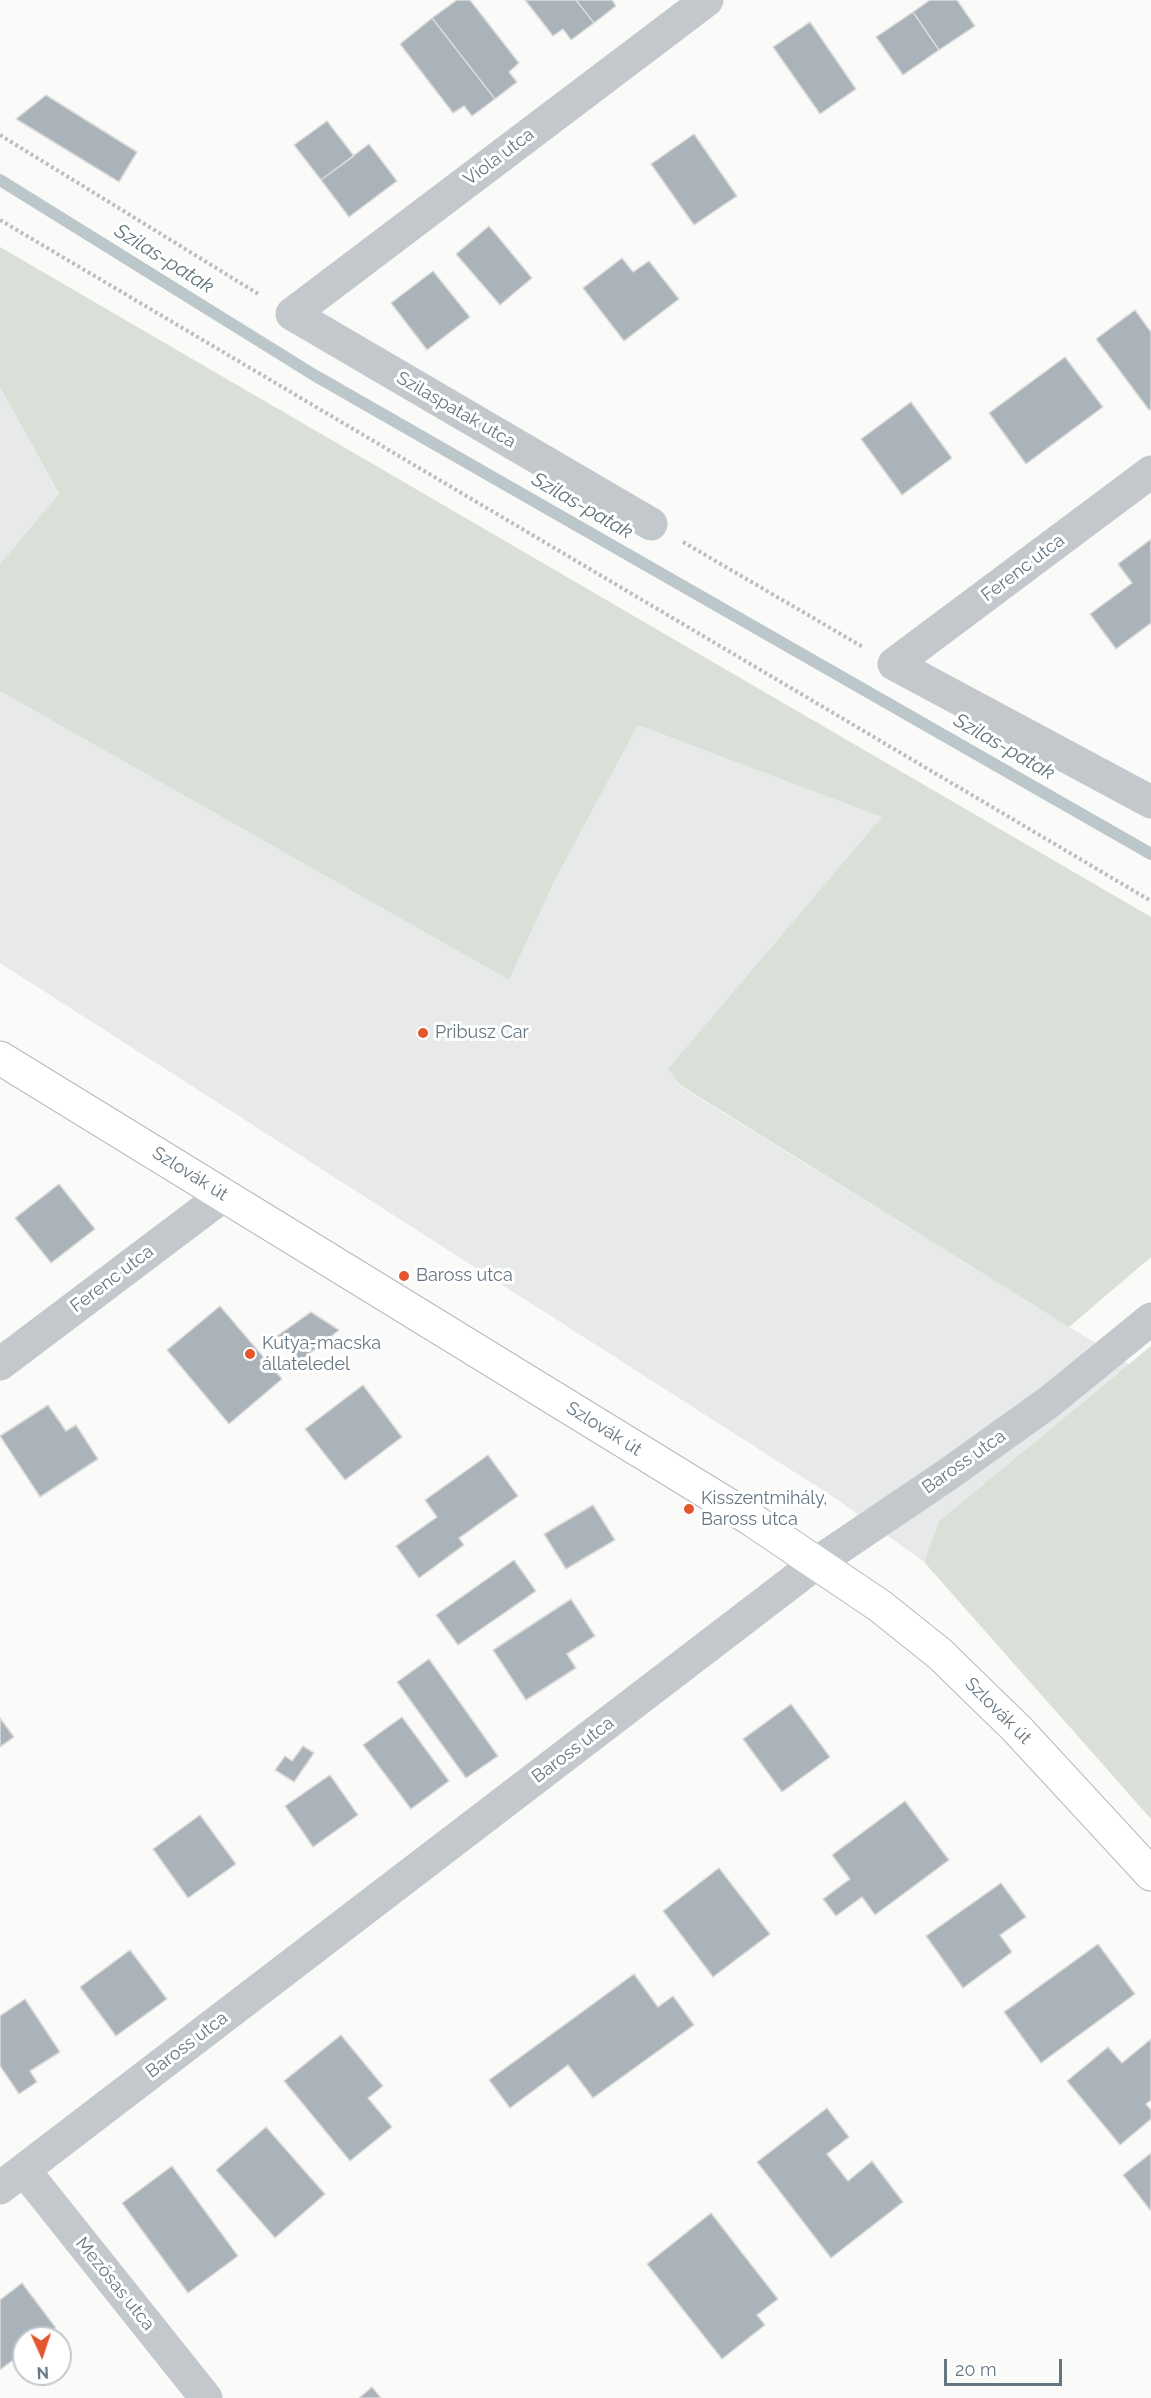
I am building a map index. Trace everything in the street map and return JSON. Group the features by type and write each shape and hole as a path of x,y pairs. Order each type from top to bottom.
{"main road":[{"name":"Szlovák út","path":"0,1058 818,1562 880,1606 940,1654 1017,1730 1151,1874"}],"street":[{"name":"Viola utca","path":"292,314 707,0"},
{"name":"Szilaspatak utca","path":"292,314 651,524"},
{"name":"Ferenc utca","path":"894,664 1151,472"},
{"path":"894,664 1151,802"},
{"name":"Ferenc utca","path":"0,1364 224,1195"},
{"name":"Baross utca","path":"12,2179 818,1562 1040,1409 1151,1319"},
{"name":"Mezősas utca","path":"12,2179 206,2398"}],"path":[{"path":"0,135 292,314"},
{"path":"0,220 1151,901"},
{"path":"651,524 894,664"}],"shaded area":[{"path":"0,247 1151,917 1151,1257 1069,1327 680,1085 668,1069 882,817 638,725 555,880 509,980 0,691 0,564 59,494 0,387"},
{"path":"0,387 59,495 0,564"},
{"path":"0,691 509,980 555,880 638,725 883,817 669,1069 680,1086 1129,1364 939,1521 924,1562 838,1500 0,963"},
{"path":"1151,1346 1151,1819 924,1562 939,1521"}],"building":[{"path":"457,0 470,0 519,63 509,72 517,82 495,99 432,18"},
{"path":"525,0 576,0 594,23 571,40 563,29 553,36"},
{"path":"576,0 612,0 616,6 594,23"},
{"path":"930,0 957,0 975,26 939,50 913,12"},
{"path":"913,12 939,50 903,75 876,37"},
{"path":"432,18 495,99 472,116 464,106 453,113 400,44"},
{"path":"810,22 856,89 820,114 773,47"},
{"path":"46,95 137,152 119,182 16,119"},
{"path":"327,121 354,156 321,180 294,145"},
{"path":"694,134 737,196 694,225 651,164"},
{"path":"369,144 397,181 349,217 321,180"},
{"path":"489,226 532,278 500,305 456,254"},
{"path":"622,258 633,272 649,261 679,299 624,341 583,288"},
{"path":"433,271 470,317 427,350 391,303"},
{"path":"1135,310 1151,332 1151,409 1149,410 1096,339"},
{"path":"1065,357 1103,407 1026,464 989,413"},
{"path":"911,402 952,458 902,495 861,439"},
{"path":"1151,539 1151,623 1116,649 1090,614 1132,583 1118,564"},
{"path":"59,1184 95,1229 51,1263 15,1218"},
{"path":"220,1306 282,1379 229,1424 167,1350"},
{"path":"311,1312 339,1330 299,1362 277,1336"},
{"path":"363,1385 402,1437 345,1480 305,1429"},
{"path":"48,1405 66,1431 76,1425 98,1459 40,1497 0,1436"},
{"path":"488,1455 518,1496 459,1538 464,1545 419,1578 396,1546 437,1517 425,1500"},
{"path":"593,1505 615,1540 566,1569 544,1534"},
{"path":"514,1560 536,1591 458,1645 436,1615"},
{"path":"571,1599 595,1636 567,1654 576,1668 526,1700 493,1650"},
{"path":"429,1659 498,1756 466,1778 397,1682"},
{"path":"791,1704 830,1757 782,1792 743,1739"},
{"path":"402,1717 449,1781 411,1809 363,1745"},
{"path":"0,1718 14,1737 0,1747"},
{"path":"303,1746 314,1753 294,1782 275,1770 285,1756 292,1761"},
{"path":"330,1775 358,1815 313,1847 285,1806"},
{"path":"905,1801 949,1860 875,1915 862,1897 836,1916 823,1899 850,1879 832,1855"},
{"path":"200,1815 236,1864 188,1898 153,1849"},
{"path":"719,1868 770,1934 713,1977 663,1911"},
{"path":"1001,1883 1026,1917 1000,1935 1012,1952 963,1988 926,1936"},
{"path":"1098,1944 1135,1994 1041,2063 1004,2012"},
{"path":"130,1950 167,1999 116,2036 80,1987"},
{"path":"634,1974 658,2007 673,1996 694,2025 593,2098 568,2065 510,2108 489,2080"},
{"path":"25,1999 60,2052 30,2071 37,2082 19,2094 0,2066 0,2016"},
{"path":"341,2035 383,2086 368,2098 392,2127 350,2161 284,2081"},
{"path":"1151,2039 1151,2100 1146,2104 1151,2110 1151,2119 1120,2145 1067,2081 1108,2047 1122,2063"},
{"path":"827,2108 849,2137 827,2154 848,2181 872,2161 903,2202 831,2258 757,2162"},
{"path":"266,2127 325,2194 275,2238 216,2170"},
{"path":"1151,2153 1151,2209 1150,2210 1123,2175"},
{"path":"172,2166 238,2256 188,2293 122,2203"},
{"path":"711,2213 778,2299 757,2315 765,2325 722,2359 647,2264"},
{"path":"22,2283 54,2326 12,2326 12,2361 0,2370 0,2300"},
{"path":"372,2387 381,2398 359,2398"}],"waterway":[{"name":"Szilas-patak","path":"0,180 314,375 1151,854"}],"place":[{"name":"Pribusz Car","path":"423,1033"},
{"name":"Baross utca","path":"404,1276"},
{"name":"Kutya-macska állateledel","path":"250,1354"},
{"name":"Kisszentmihály, Baross utca","path":"689,1509"}]}
